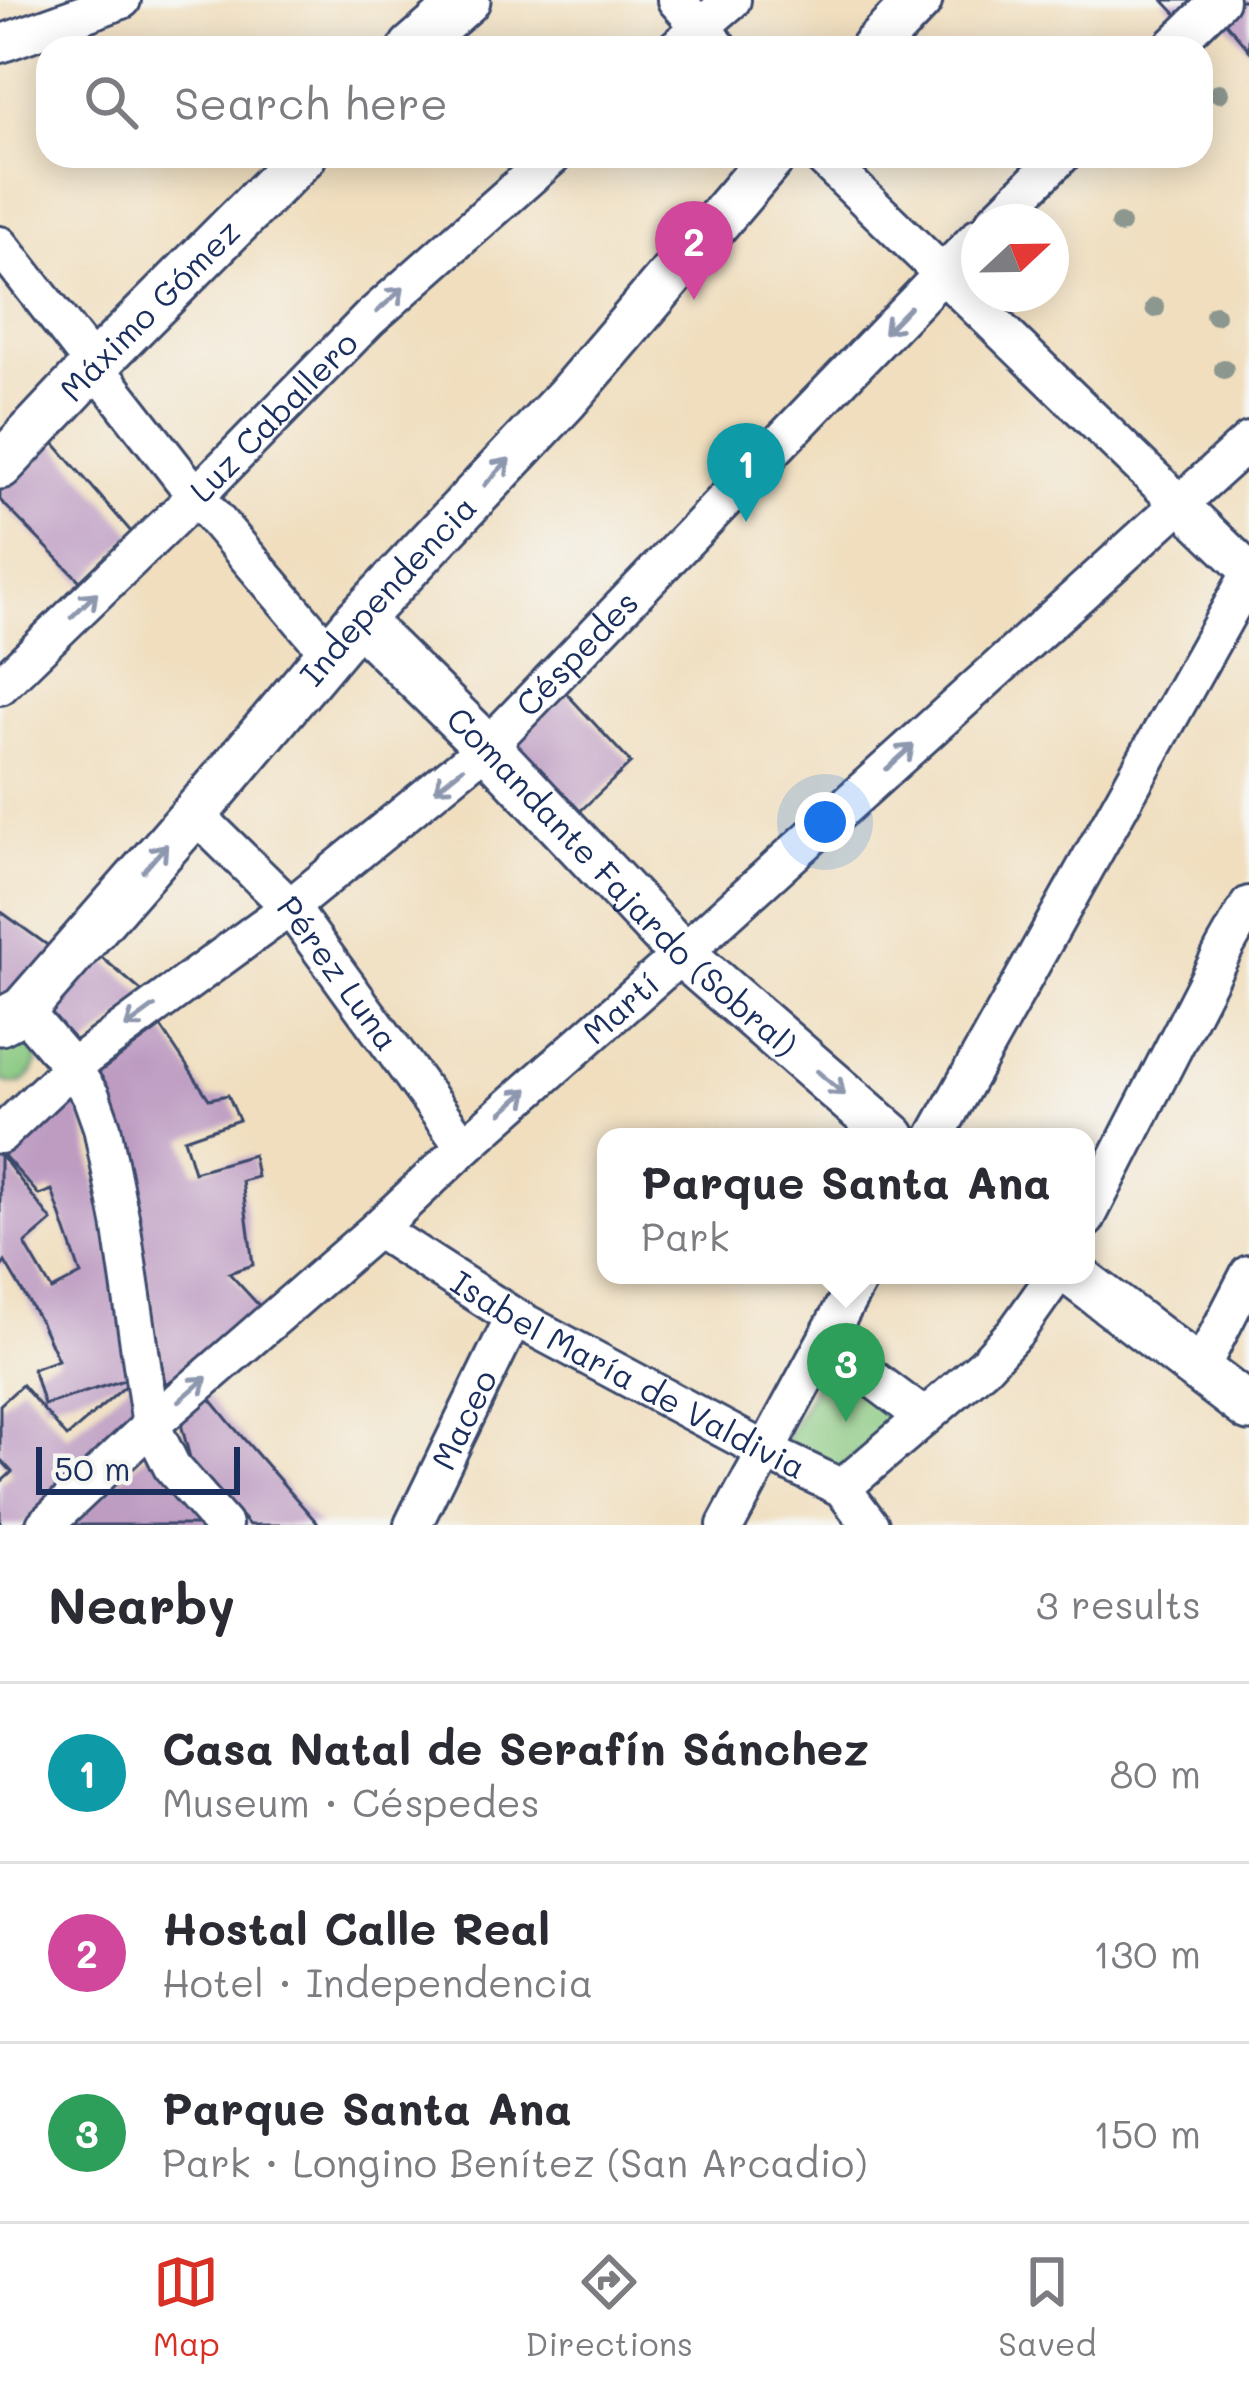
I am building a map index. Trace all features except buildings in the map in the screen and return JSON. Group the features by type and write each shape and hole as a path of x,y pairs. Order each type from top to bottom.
{"main road":[{"path":"426,36 467,0"},
{"path":"884,36 919,0"},
{"name":"Máximo Gómez","path":"0,466 290,168"},
{"name":"Independencia","path":"12,1016 344,637 566,399 763,168"},
{"name":"Comandante Fajardo (Sobral)","path":"344,637 487,747 682,954 883,1128"},
{"path":"1085,1284 1249,1408"}],"street":[{"path":"0,44 122,0"},
{"path":"693,31 732,0"},
{"path":"1183,36 1220,0"},
{"path":"42,36 59,25"},
{"path":"0,64 36,40"},
{"name":"Luz Caballero","path":"0,686 369,319 539,168"},
{"path":"834,168 1249,573 940,1128"},
{"path":"1012,204 1049,168"},
{"path":"0,244 196,496 344,637"},
{"name":"Céspedes","path":"6,1116 290,907 487,747 961,254"},
{"name":"Martí","path":"45,1525 1249,442"},
{"name":"Pérez Luna","path":"194,813 290,907 464,1147"},
{"path":"1095,1201 1249,905"},
{"path":"12,1016 72,1067 91,1096 102,1126 121,1222 151,1425 172,1467 223,1525"},
{"name":"Isabel María de Valdivia","path":"377,1229 514,1317 842,1488 870,1525"},
{"path":"1200,1369 1249,1274"},
{"path":"725,1525 856,1284"},
{"path":"842,1488 986,1365 1050,1284"},
{"name":"Maceo","path":"413,1525 514,1317"},
{"path":"825,1343 924,1417"}],"green space":[{"path":"15,1037 28,1041 38,1060 28,1078 13,1084 0,1079 0,1041"},
{"path":"826,1365 907,1414 827,1480 778,1453"}],"place":[{"name":"Hostal Calle Real","path":"694,300"},
{"name":"Casa Natal de Serafín Sánchez","path":"746,522"},
{"name":"Parque Santa Ana","path":"846,1422"}]}
